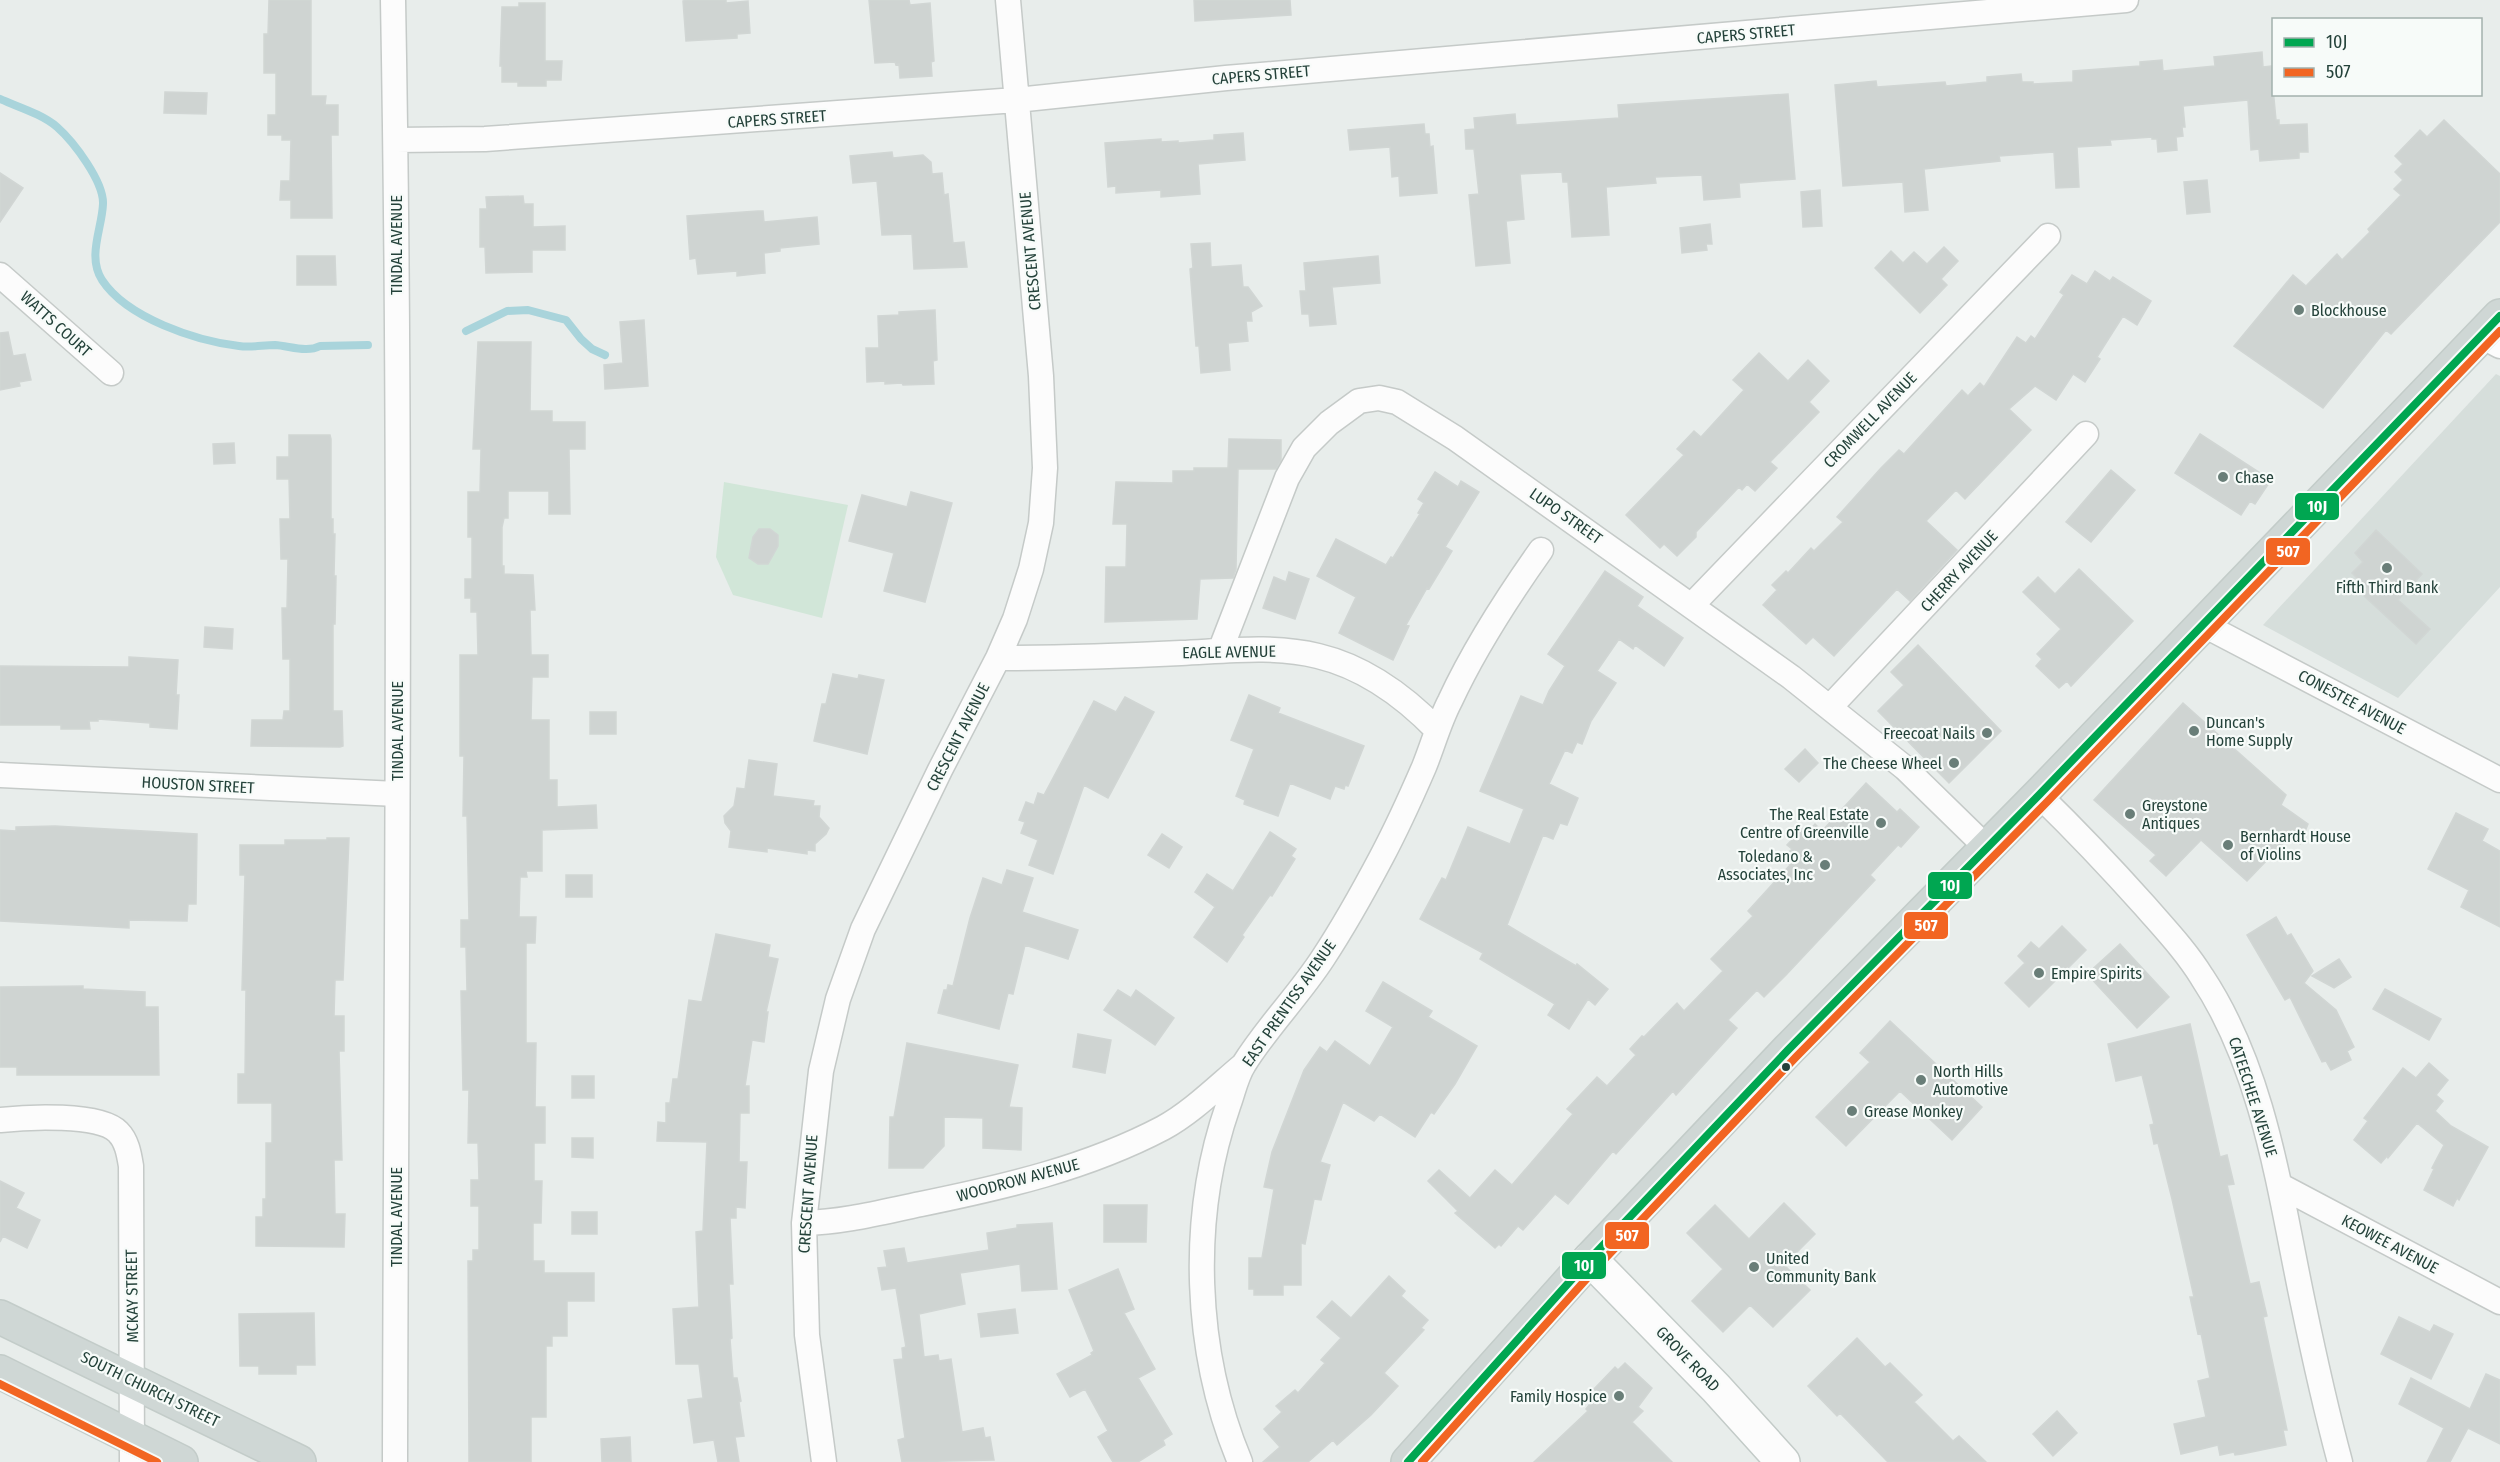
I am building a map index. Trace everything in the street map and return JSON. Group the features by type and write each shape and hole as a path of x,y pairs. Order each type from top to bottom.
{"main road":[{"path":"1408,1462 1590,1259 1788,1050 2494,333"},
{"name":"GROVE ROAD","path":"1590,1259 1716,1388 1783,1462"},
{"name":"SOUTH CHURCH STREET","path":"0,1317 299,1462"},
{"path":"0,1372 132,1450 181,1462"}],"street":[{"name":"TINDAL AVENUE","path":"393,0 396,140 397,794 395,1462"},
{"name":"CRESCENT AVENUE","path":"824,1462 807,1335 804,1222 821,1071 838,999 864,929 940,770 998,658 1015,619 1031,569 1041,523 1045,468 1041,376 1008,0"},
{"name":"CAPERS STREET","path":"396,140 509,137 1016,100 1226,78 2126,0"},
{"name":"CROMWELL AVENUE","path":"1692,604 2048,236"},
{"name":"WATTS COURT","path":"0,275 111,373"},
{"name":"LUPO STREET","path":"1220,651 1287,478 1304,448 1329,423 1359,401 1379,398 1397,402 1455,438 1692,604 1830,706 1905,768 1986,847"},
{"name":"CHERRY AVENUE","path":"1830,706 2086,434"},
{"name":"EAST PRENTISS AVENUE","path":"1240,1462 1220,1399 1207,1344 1203,1307 1203,1239 1210,1169 1216,1140 1243,1065 1322,959 1381,860 1462,677 1501,607 1541,550"},
{"name":"CONESTEE AVENUE","path":"2204,625 2500,780"},
{"name":"EAGLE AVENUE","path":"998,658 1292,651 1320,657 1364,675 1412,705 1437,730"},
{"name":"HOUSTON STREET","path":"0,775 397,794"},
{"name":"CATEECHEE AVENUE","path":"2039,795 2117,874 2177,942 2203,977 2226,1018 2261,1113 2281,1186 2303,1304 2340,1462"},
{"name":"WOODROW AVENUE","path":"804,1222 834,1222 978,1192 1091,1161 1165,1127 1243,1065"},
{"name":"MCKAY STREET","path":"0,1120 95,1121 119,1133 128,1148 131,1166 132,1450"},
{"name":"KEOWEE AVENUE","path":"2281,1186 2500,1302"}],"shaded area":[{"path":"2496,374 2500,376 2500,587 2398,698 2263,625"}],"green space":[{"path":"724,482 848,505 822,618 733,595 716,557"}],"building":[{"path":"269,0 311,0 311,96 326,96 325,105 338,105 338,135 331,135 332,218 291,218 291,200 280,200 281,181 290,181 291,140 282,140 282,135 268,135 268,115 276,115 276,73 264,73 264,34 268,34"},
{"path":"726,0 726,3 748,1 750,33 737,34 737,38 686,41 683,1"},
{"path":"869,0 909,0 910,5 930,3 934,61 931,62 932,76 900,78 899,64 896,65 895,62 875,63"},
{"path":"1194,0 1290,0 1291,15 1195,21"},
{"path":"519,3 545,3 545,61 562,61 561,80 546,80 546,86 518,86 518,82 502,82 502,66 500,66 502,7 519,7"},
{"path":"2262,52 2263,67 2271,66 2276,120 2279,120 2279,125 2307,124 2308,152 2299,152 2299,158 2260,161 2259,149 2251,150 2248,100 2183,106 2185,127 2182,127 2183,136 2176,137 2177,150 2158,152 2157,139 2152,139 2152,137 2110,140 2111,145 2077,147 2079,187 2056,188 2054,152 1999,156 2000,161 1924,169 1928,210 1905,212 1903,182 1843,186 1835,85 1876,81 1877,87 1945,82 1946,86 1987,82 1987,77 2021,74 2022,82 2033,82 2033,84 2073,82 2073,71 2140,66 2140,62 2162,60 2163,71 2215,66 2214,57"},
{"path":"165,92 207,93 206,114 164,113"},
{"path":"1788,94 1795,179 1739,183 1740,197 1704,200 1702,175 1655,177 1656,183 1606,187 1609,235 1572,237 1568,182 1563,182 1562,172 1520,174 1524,219 1506,221 1510,263 1476,266 1469,195 1479,194 1474,149 1466,149 1465,130 1475,129 1474,118 1515,114 1516,125 1619,118 1618,105"},
{"path":"2444,120 2500,174 2500,222 2391,334 2386,330 2323,408 2234,346 2293,275 2306,286 2337,254 2342,260 2370,232 2368,229 2401,195 2394,189 2403,180 2395,172 2403,164 2395,156 2420,130 2427,137"},
{"path":"1424,124 1425,134 1429,134 1430,147 1433,146 1437,193 1400,196 1399,176 1392,177 1390,147 1350,150 1348,130"},
{"path":"1243,133 1245,160 1198,164 1200,194 1161,197 1161,190 1116,193 1116,186 1108,187 1105,143 1161,139 1161,142 1178,141 1178,143 1214,140 1214,135"},
{"path":"892,152 893,158 923,155 931,162 932,174 942,173 944,195 948,194 953,243 964,242 967,267 914,269 912,234 882,235 877,181 853,183 850,156"},
{"path":"0,173 23,188 0,222"},
{"path":"2207,180 2210,212 2187,214 2184,182"},
{"path":"1820,190 1822,226 1803,227 1801,192"},
{"path":"523,196 524,204 533,204 533,227 565,226 565,250 532,250 532,272 486,273 485,247 480,247 480,209 487,209 486,197"},
{"path":"763,211 764,222 817,217 819,244 780,248 780,251 764,253 765,273 737,276 737,271 698,274 696,258 690,259 687,216"},
{"path":"1710,224 1712,244 1706,244 1707,250 1682,253 1680,228"},
{"path":"1210,243 1211,267 1241,265 1243,287 1248,287 1262,306 1251,312 1252,321 1246,321 1248,341 1228,343 1230,370 1201,373 1199,346 1196,346 1190,269 1193,268 1191,244"},
{"path":"1944,247 1958,261 1941,279 1947,285 1920,313 1875,268 1891,251 1903,263 1914,252 1927,264"},
{"path":"297,256 335,256 336,285 297,285"},
{"path":"1378,256 1380,283 1332,287 1336,324 1310,326 1309,314 1302,314 1300,291 1306,291 1304,263"},
{"path":"2095,271 2110,281 2113,277 2151,301 2137,325 2123,316 2097,357 2100,359 2085,382 2073,374 2056,400 2035,386 2009,409 2031,430 1965,499 1956,490 1926,521 1957,550 1910,601 1897,589 1834,656 1813,637 1806,644 1763,605 1777,590 1772,585 1786,571 1788,573 1811,548 1814,551 1843,522 1837,517 1881,468 1899,450 1904,454 1962,390 1968,396 1980,383 1984,387 2017,337 2026,343 2031,336 2035,339 2064,295 2060,292 2072,275 2087,284"},
{"path":"935,310 937,360 933,361 934,384 903,385 902,383 885,384 885,381 867,382 866,348 879,348 878,316"},
{"path":"644,320 648,386 605,389 604,365 623,363 620,322"},
{"path":"8,332 13,356 25,354 31,380 19,382 20,386 0,390 0,333"},
{"path":"478,342 531,342 530,411 552,411 552,422 585,422 585,449 569,449 570,514 549,514 549,491 508,491 508,518 504,518 502,527 504,574 533,575 535,610 530,610 531,655 548,655 548,677 532,677 531,720 549,720 549,780 557,780 557,807 596,805 597,828 542,830 542,871 526,871 527,877 520,877 519,917 536,917 535,943 526,943 526,1043 536,1043 535,1107 545,1107 545,1143 534,1143 534,1181 542,1181 541,1223 533,1223 533,1261 544,1261 544,1273 594,1273 594,1301 567,1301 567,1336 552,1336 552,1346 546,1346 546,1417 531,1417 531,1462 469,1462 468,1261 473,1261 473,1250 479,1250 479,1206 471,1206 471,1180 479,1180 478,1143 468,1143 469,1090 463,1090 461,991 467,991 466,947 461,947 461,920 469,920 467,816 463,816 464,756 460,756 460,655 478,655 477,612 471,612 471,598 465,598 465,579 472,579 472,537 468,537 468,492 480,492 481,449 473,449"},
{"path":"1759,353 1788,381 1808,360 1829,381 1809,402 1819,412 1770,462 1777,468 1755,491 1747,484 1742,490 1739,487 1696,532 1696,537 1677,556 1664,544 1660,548 1626,515 1684,455 1677,449 1694,431 1701,437 1744,390 1733,380"},
{"name":"Chase","path":"2200,434 2271,480 2255,504 2250,501 2241,515 2175,473"},
{"path":"289,435 330,435 331,439 331,519 333,519 333,534 335,534 334,576 336,576 335,624 333,624 333,711 342,711 343,746 340,747 251,746 252,720 283,720 284,711 290,711 290,659 283,659 282,608 287,608 288,559 281,559 280,519 290,519 289,479 277,479 277,457 289,457"},
{"path":"1229,439 1281,440 1281,460 1276,469 1238,469 1236,569 1233,578 1200,579 1197,619 1105,622 1106,567 1126,567 1127,524 1113,524 1116,482 1173,483 1173,471 1194,471 1194,468 1228,468"},
{"path":"234,443 235,463 214,464 213,444"},
{"path":"2111,470 2135,490 2091,542 2066,522"},
{"path":"1435,472 1458,487 1461,481 1479,492 1445,547 1452,551 1406,625 1409,626 1393,660 1339,633 1356,597 1317,576 1336,539 1386,565 1391,557 1393,558 1420,514 1418,513 1424,503 1418,499"},
{"path":"911,492 952,503 925,602 884,591 894,553 849,541 862,495 907,507"},
{"path":"759,529 770,529 778,535 778,546 768,564 758,564 749,558 753,537"},
{"name":"Fifth Third Bank","path":"2376,530 2422,574 2398,600 2430,629 2416,644 2362,594 2368,589 2352,573 2363,562 2355,553"},
{"path":"2079,569 2133,621 2071,686 2067,681 2059,688 2036,666 2042,659 2037,654 2061,629 2023,592 2038,577 2055,594"},
{"path":"1605,571 1643,597 1637,606 1683,638 1664,666 1635,645 1633,649 1619,639 1597,671 1616,683 1591,721 1582,744 1577,742 1572,753 1565,750 1549,784 1578,798 1567,825 1560,823 1553,839 1543,835 1507,925 1576,966 1577,964 1608,989 1595,1005 1588,999 1569,1029 1548,1015 1555,1004 1480,959 1483,953 1420,919 1442,878 1446,880 1468,827 1510,844 1524,809 1480,791 1521,696 1543,705 1565,666 1548,654"},
{"path":"1289,572 1309,579 1295,619 1263,608 1274,577 1286,582"},
{"path":"205,627 233,629 232,649 204,647"},
{"path":"1918,645 2001,731 1949,783 1878,711 1904,685 1891,672"},
{"path":"129,657 178,660 177,729 150,727 150,723 98,719 98,721 89,721 90,729 61,729 61,725 0,725 0,666 129,667"},
{"path":"833,674 858,679 859,675 884,680 867,754 814,741 822,704 826,704"},
{"path":"1249,695 1280,708 1278,713 1364,746 1348,786 1345,785 1344,789 1335,786 1330,799 1290,783 1278,816 1244,804 1245,800 1236,796 1254,749 1231,740"},
{"path":"1125,697 1154,712 1108,798 1084,785 1053,874 1029,865 1038,840 1021,833 1025,822 1019,820 1026,802 1034,805 1038,793 1044,795 1094,701 1116,712"},
{"path":"2183,703 2286,795 2281,805 2308,824 2300,844 2289,837 2247,881 2201,840 2166,876 2150,861 2156,855 2094,800"},
{"path":"590,712 616,712 616,734 590,734"},
{"path":"1805,749 1818,763 1799,782 1785,769"},
{"path":"749,760 777,764 773,796 814,801 813,806 820,806 819,817 829,828 815,844 815,851 807,850 807,854 767,848 767,852 729,847 731,831 725,823 724,816 734,806 737,788 745,789"},
{"path":"1866,783 1897,812 1900,809 1919,827 1901,847 1898,845 1870,875 1875,880 1786,975 1764,997 1757,990 1728,1020 1737,1028 1676,1095 1673,1091 1616,1154 1613,1151 1568,1204 1555,1194 1523,1230 1518,1226 1501,1246 1499,1244 1495,1248 1455,1213 1458,1211 1428,1181 1439,1170 1470,1198 1495,1170 1512,1185 1573,1114 1567,1109 1597,1077 1607,1086 1636,1055 1630,1049 1642,1036 1644,1037 1677,1003 1684,1011 1723,971 1711,959 1753,916 1748,911 1790,865 1783,858 1792,849 1787,845 1802,829 1806,834 1815,824 1822,831"},
{"path":"2456,813 2488,829 2482,841 2500,851 2500,927 2461,907 2469,890 2428,869"},
{"path":"55,826 197,834 196,904 188,904 187,921 129,920 129,928 0,921 0,830 16,831 16,827"},
{"path":"1270,832 1296,849 1291,856 1295,859 1272,896 1270,895 1242,935 1244,937 1227,962 1194,937 1215,907 1195,892 1207,874 1233,891"},
{"path":"1162,834 1182,847 1169,868 1148,855"},
{"path":"327,838 349,838 343,980 335,980 334,1016 344,1016 344,1051 339,1051 342,1160 334,1160 335,1214 345,1214 344,1247 256,1246 256,1217 263,1217 263,1199 266,1199 266,1143 272,1143 272,1103 238,1103 238,1074 245,1074 246,990 242,990 245,875 240,875 240,845 285,845 285,840 327,840"},
{"path":"1007,870 1033,878 1022,912 1078,930 1068,959 1025,945 1013,994 1008,993 999,1029 938,1013 944,990 947,990 948,985 953,986 970,918 983,878 1002,885"},
{"path":"566,875 592,875 592,897 566,897"},
{"path":"2276,917 2287,936 2291,934 2313,971 2304,983 2336,1010 2354,1047 2347,1051 2351,1060 2331,1070 2326,1061 2322,1062 2290,997 2285,1000 2247,935"},
{"name":"Empire Spirits","path":"2062,926 2086,950 2029,1007 2005,983 2025,963 2018,956 2031,942 2039,949"},
{"path":"716,934 770,945 768,957 778,959 766,1012 768,1012 764,1042 752,1040 745,1086 749,1086 749,1113 740,1113 739,1162 747,1162 745,1208 736,1207 736,1218 730,1218 733,1284 729,1284 732,1338 730,1339 733,1378 737,1378 744,1436 735,1437 739,1462 718,1462 714,1440 694,1443 688,1400 703,1398 699,1364 676,1364 673,1309 699,1307 696,1232 703,1231 707,1142 657,1141 658,1122 666,1123 666,1103 670,1103 673,1079 678,1079 689,1000 702,1002"},
{"path":"2120,944 2169,997 2137,1028 2087,974"},
{"path":"2339,959 2351,977 2334,988 2312,976"},
{"path":"1383,982 1432,1011 1428,1017 1477,1046 1455,1084 1434,1114 1431,1112 1415,1137 1380,1114 1374,1121 1343,1102 1320,1162 1330,1165 1321,1200 1314,1199 1305,1244 1301,1243 1301,1285 1283,1285 1283,1295 1254,1295 1254,1289 1249,1289 1249,1258 1262,1258 1274,1189 1264,1187 1272,1152 1304,1070 1320,1047 1327,1052 1335,1041 1370,1066 1393,1027 1366,1011"},
{"path":"83,986 83,989 145,992 145,1007 158,1007 159,1075 17,1075 17,1067 0,1067 0,987"},
{"path":"2385,989 2441,1019 2429,1040 2373,1009"},
{"path":"1118,990 1131,998 1136,990 1174,1018 1155,1045 1104,1010"},
{"name":"North Hills Automotive","path":"1890,1021 1982,1107 1952,1140 1900,1091 1846,1146 1816,1117 1870,1062 1860,1053"},
{"path":"2190,1024 2220,1157 2227,1155 2234,1184 2227,1185 2250,1284 2259,1282 2267,1316 2263,1317 2287,1430 2283,1430 2286,1445 2235,1455 2234,1452 2220,1455 2218,1445 2181,1454 2174,1424 2206,1417 2198,1381 2210,1378 2201,1333 2198,1334 2190,1297 2194,1297 2172,1199 2158,1143 2154,1144 2150,1125 2154,1124 2142,1075 2116,1081 2108,1044"},
{"path":"1078,1034 1111,1040 1105,1073 1073,1067"},
{"path":"907,1043 1018,1065 1009,1107 1022,1108 1021,1150 983,1148 983,1118 944,1117 944,1146 923,1168 889,1168 890,1117 894,1117"},
{"path":"2429,1063 2448,1080 2436,1095 2443,1101 2435,1111 2451,1126 2488,1147 2459,1200 2457,1198 2453,1206 2424,1190 2444,1145 2417,1123 2388,1158 2387,1156 2381,1163 2354,1140 2368,1121 2364,1118 2403,1068 2416,1078"},
{"path":"572,1076 594,1076 594,1098 572,1098"},
{"path":"572,1138 593,1138 593,1158 572,1157"},
{"path":"0,1181 24,1193 16,1208 40,1220 27,1248 3,1236 0,1242"},
{"name":"United Community Bank","path":"1784,1203 1815,1234 1784,1265 1810,1290 1773,1327 1750,1305 1723,1332 1692,1301 1723,1269 1687,1233 1715,1205 1749,1239"},
{"path":"1104,1205 1147,1205 1146,1242 1104,1242"},
{"path":"572,1212 597,1212 597,1234 572,1234"},
{"path":"1052,1223 1057,1289 1022,1291 1020,1264 960,1273 965,1304 919,1314 924,1357 938,1355 939,1361 951,1359 962,1432 983,1428 985,1438 990,1437 994,1460 902,1462 898,1440 905,1438 894,1360 903,1359 902,1348 906,1347 896,1288 882,1290 878,1268 887,1267 884,1251 904,1248 907,1263 989,1250 987,1233 1017,1228 1017,1225"},
{"path":"1118,1269 1134,1309 1124,1313 1155,1369 1138,1378 1172,1434 1163,1440 1165,1445 1138,1462 1113,1462 1098,1437 1108,1431 1085,1389 1070,1397 1057,1374 1092,1355 1094,1351 1069,1290"},
{"path":"1389,1276 1405,1291 1401,1296 1428,1320 1421,1328 1424,1330 1384,1373 1398,1386 1371,1415 1337,1445 1333,1440 1308,1462 1263,1462 1280,1447 1264,1429 1282,1412 1276,1406 1295,1390 1298,1393 1325,1363 1321,1360 1341,1338 1317,1317 1332,1301 1351,1318"},
{"path":"1015,1309 1018,1333 981,1337 978,1314"},
{"path":"314,1313 315,1365 296,1365 296,1374 259,1374 259,1366 240,1366 239,1314"},
{"path":"2399,1317 2430,1332 2434,1325 2453,1334 2431,1379 2381,1354"},
{"path":"1857,1338 1885,1367 1890,1363 1922,1395 1914,1402 1953,1441 1959,1436 1986,1462 1888,1462 1840,1413 1837,1416 1808,1386"},
{"path":"1625,1363 1652,1388 1638,1407 1643,1411 1632,1422 1672,1462 1534,1462 1588,1411 1586,1409 1593,1400 1590,1397 1596,1391 1594,1389 1615,1367 1618,1370"},
{"path":"2486,1374 2500,1380 2500,1444 2468,1428 2450,1462 2427,1462 2444,1428 2399,1404 2411,1378 2470,1409"},
{"path":"2057,1411 2077,1433 2053,1456 2033,1434"},
{"path":"630,1437 631,1462 602,1462 601,1439"}],"waterway":[{"path":"0,99 51,122 72,142 87,163 99,185 103,204 95,252 98,271 113,294 128,306 183,333 239,346 275,345 304,349 320,346 368,345"},
{"path":"466,331 507,311 528,310 566,320 592,349 605,355"}],"transit line":[{"name":"10J","path":"1408,1462 1590,1259 1788,1050 2039,795 2500,316"},
{"name":"507","path":"1422,1462 1598,1266 1796,1057 2047,802 2500,331"},
{"name":"507","path":"0,1384 157,1462"}],"place":[{"name":"Blockhouse","path":"2299,310"},
{"name":"Chase","path":"2223,477"},
{"name":"Fifth Third Bank","path":"2387,568"},
{"name":"Duncan's Home Supply","path":"2194,731"},
{"name":"Freecoat Nails","path":"1987,733"},
{"name":"The Cheese Wheel","path":"1954,763"},
{"name":"Greystone Antiques","path":"2130,814"},
{"name":"The Real Estate Centre of Greenville","path":"1881,823"},
{"name":"Bernhardt House of Violins","path":"2228,845"},
{"name":"Toledano & Associates, Inc","path":"1825,865"},
{"name":"Empire Spirits","path":"2039,973"},
{"name":"North Hills Automotive","path":"1921,1080"},
{"name":"Grease Monkey","path":"1852,1111"},
{"name":"United Community Bank","path":"1754,1267"},
{"name":"Family Hospice","path":"1619,1396"}]}
